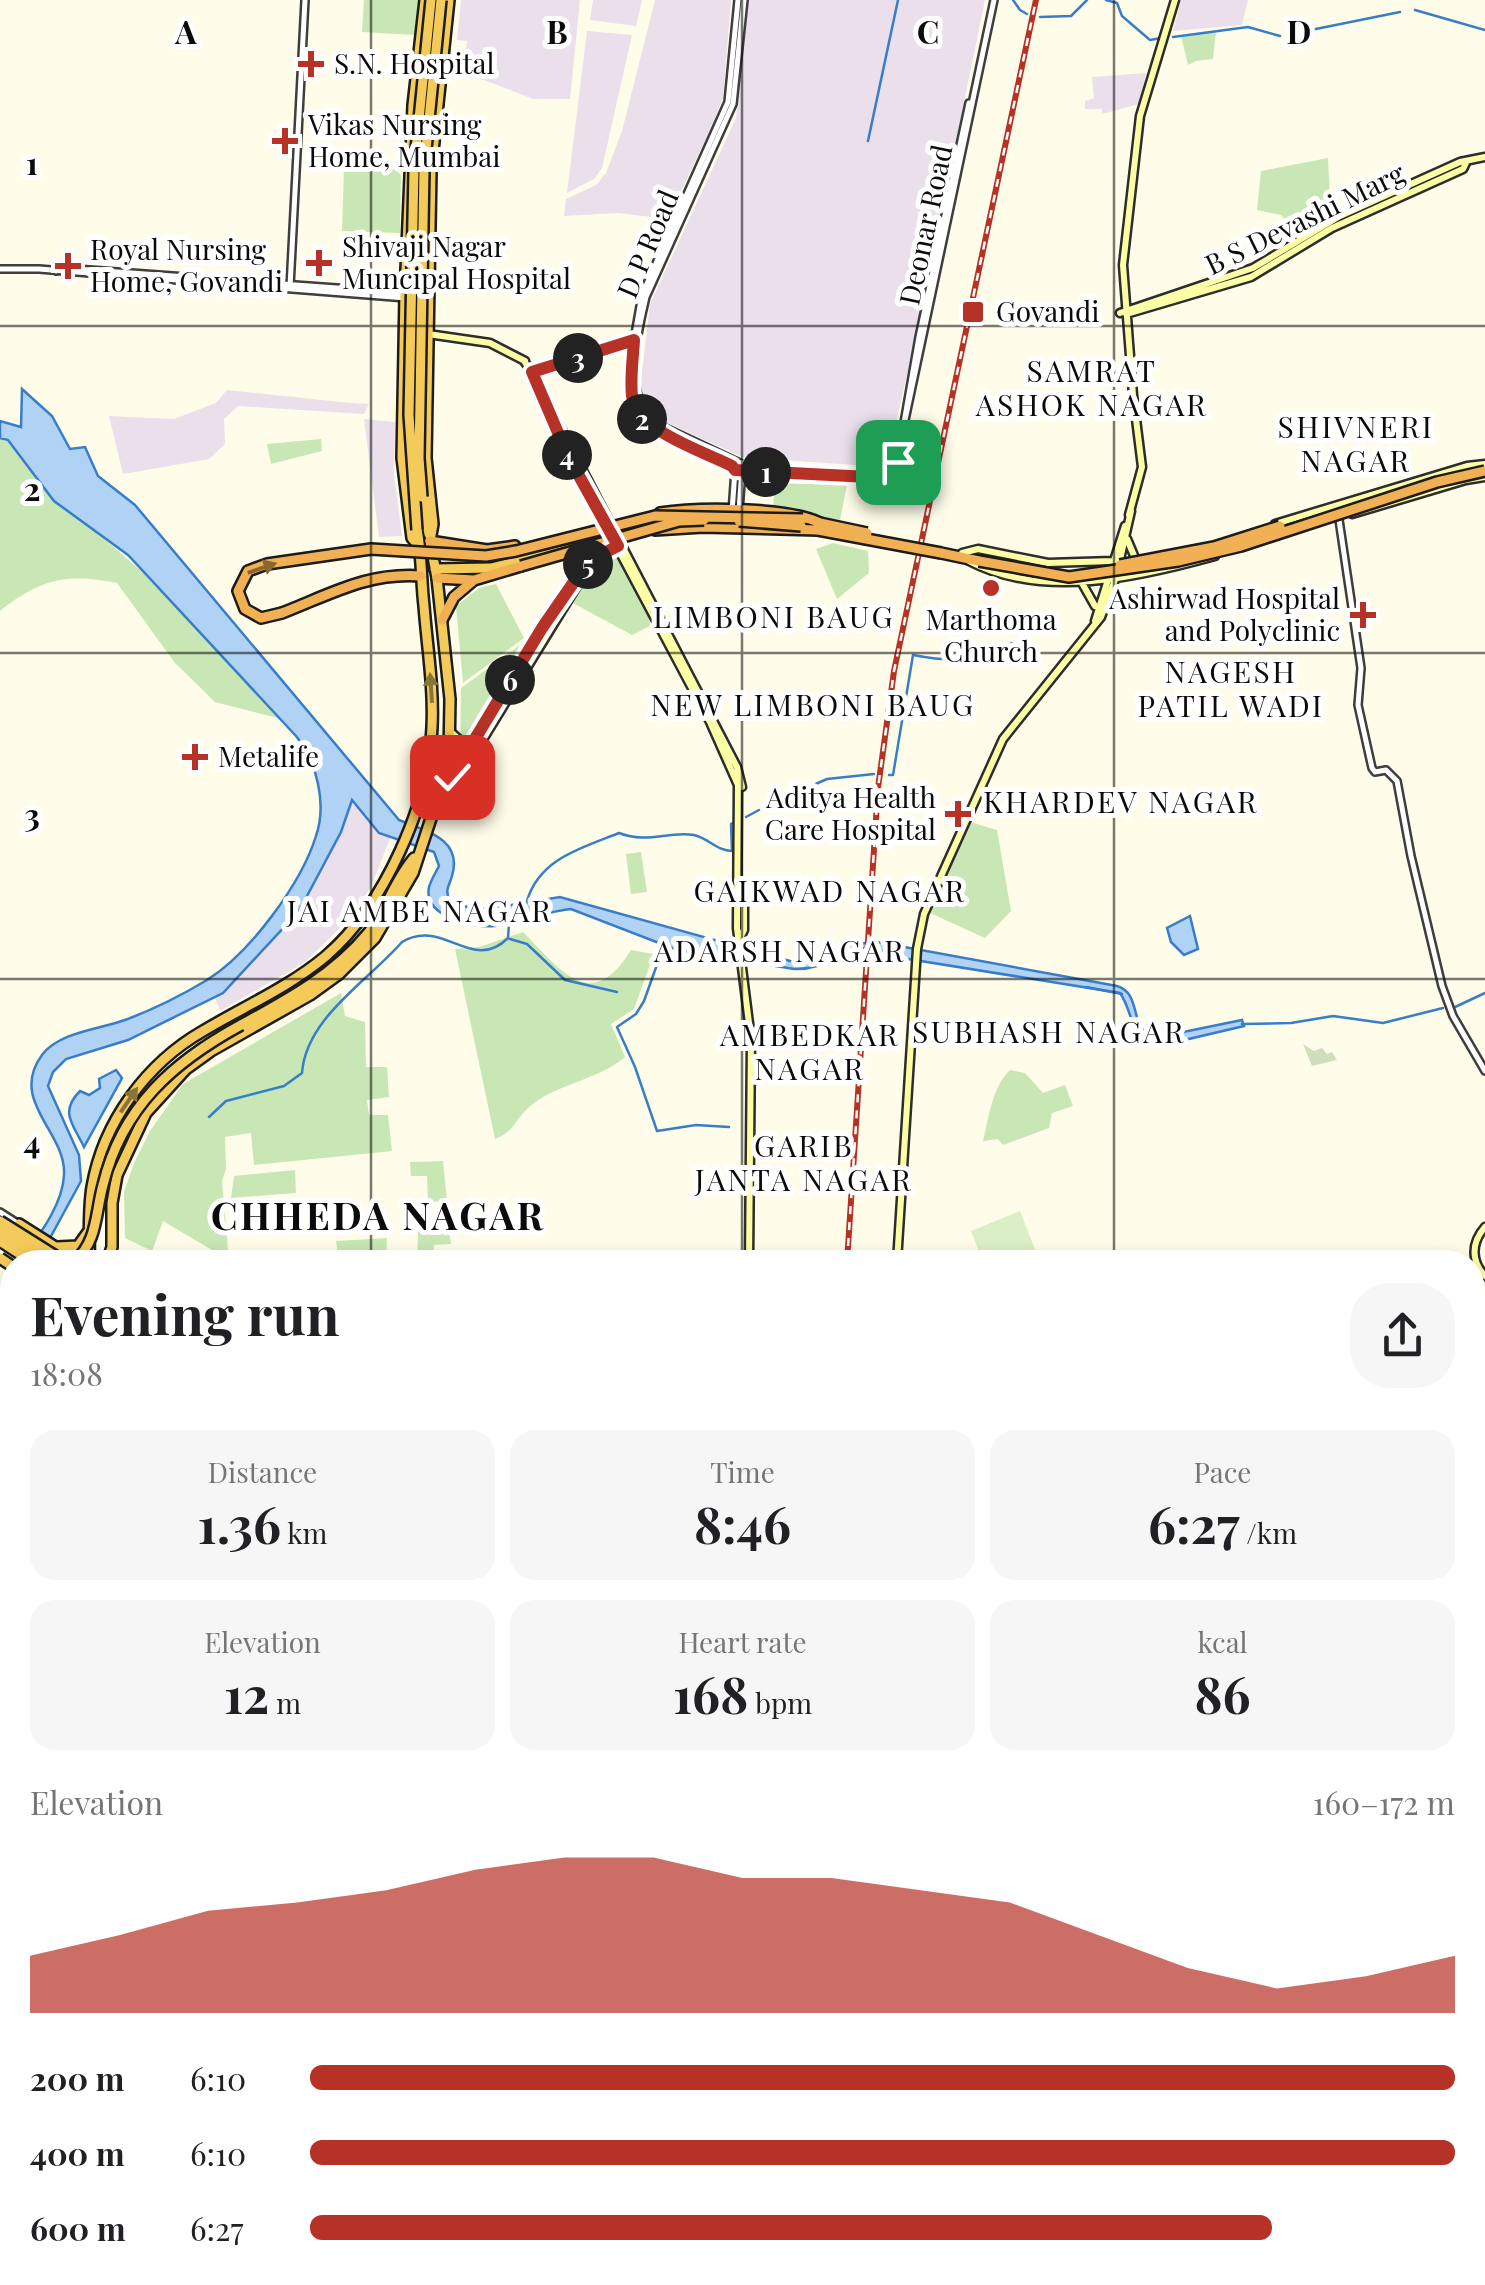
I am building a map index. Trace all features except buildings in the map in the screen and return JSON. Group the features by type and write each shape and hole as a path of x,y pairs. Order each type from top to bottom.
{"highway":[{"path":"428,0 412,123 405,296 402,458 412,538 428,546 486,554 671,512 793,514 819,526"},
{"path":"89,1250 97,1167 118,1117 138,1086 185,1042 283,987 358,924 377,896 412,818 424,775 432,729 421,576 428,546 409,415 414,169 428,0"},
{"path":"113,1250 112,1203 117,1174 137,1128 155,1100 198,1060 294,1006 351,963 375,938 396,908 444,782 451,732 442,620 428,546 418,458 424,170 441,0"},
{"path":"426,527 431,170 449,0"},
{"path":"428,546 486,550 630,515 678,514 802,522 1068,577 1178,561 1241,546 1485,470"},
{"path":"678,514 631,520 486,556 371,549 267,564 248,571 238,591 245,609 261,618 375,577 491,568 568,548 620,545 655,530 819,526"},
{"path":"442,620 454,597 474,580 678,521 802,522"},
{"path":"436,573 474,580"},
{"path":"87,1250 94,1236 108,1167 120,1137 158,1082 180,1062 290,998 345,956 368,932 404,870 420,852"},
{"path":"0,1221 46,1250"},
{"path":"54,1246 78,1246 86,1238 90,1224"},
{"path":"25,1228 60,1250"},
{"path":"0,1231 30,1250"}],"main road":[{"path":"898,1250 916,949 924,914 1004,739 1100,616 1142,467 1123,266 1140,116 1175,0"},
{"name":"B S Devashi Marg","path":"1126,312 1253,268 1340,216 1460,162 1466,164 1485,157"},
{"path":"404,334 490,344 524,361 534,371 558,428 740,775 744,863 741,941 750,1039 749,1250"},
{"path":"961,555 978,549 1048,562 1092,563 1135,558 1212,544 1336,505 1485,470"},
{"path":"961,555 978,566 1054,583 1112,577 1203,560 1466,480 1485,470"},
{"path":"1124,537 1135,558"},
{"path":"1092,563 1110,553 1124,537"},
{"path":"444,782 460,768 564,601 591,565 620,545"},
{"path":"1095,621 1096,610 1112,577"},
{"path":"1081,582 1096,610"},
{"path":"460,768 466,767 564,601"},
{"path":"451,732 462,742 473,743"},
{"path":"1473,1250 1485,1227"}],"street":[{"path":"290,289 305,0"},
{"name":"D P Road","path":"739,470 740,463 648,424 634,406 632,394 642,294 728,110 741,0"},
{"name":"Deonar Road","path":"739,470 887,476 894,472 992,0"},
{"path":"0,269 62,268 428,298"},
{"path":"534,371 636,340"},
{"path":"735,529 739,470"},
{"path":"1336,505 1361,668 1358,705 1372,768 1374,772 1386,770 1397,782 1442,986 1453,1016 1485,1071"},
{"path":"0,1212 25,1228 6,1250"}],"shaded area":[{"path":"461,0 580,0 570,99 533,99 484,80 462,78 467,41 457,40"},
{"path":"593,0 642,0 636,26 590,20"},
{"path":"655,0 731,0 723,98 709,132 668,219 618,213 564,216 566,199 596,185 606,173 622,131"},
{"path":"747,0 985,0 915,341 888,457 881,463 869,466 742,457 655,417 639,397 650,304 736,118"},
{"path":"1181,0 1248,0 1242,25 1173,31"},
{"path":"587,31 632,35 602,168 594,179 567,193"},
{"path":"1146,73 1139,104 1102,114 1102,109 1085,109 1085,101 1094,98 1092,77"},
{"path":"227,390 369,404 364,414 238,406 224,419 225,444 209,459 123,474 109,416 174,419 216,403"},
{"path":"364,419 395,422 394,474 402,536 379,537"},
{"path":"352,799 379,833 391,836 371,887 348,920 305,962 220,1011 215,997 264,951 341,832"}],"green space":[{"path":"364,0 418,0 415,35 362,32"},
{"path":"1216,31 1213,59 1188,65 1181,36"},
{"path":"1328,158 1331,217 1301,240 1281,215 1257,210 1261,171"},
{"path":"344,166 396,168 401,176 400,233 342,231"},
{"path":"0,439 9,442 58,499 140,570 285,720 215,702 175,663 117,583 55,581 28,592 0,611"},
{"path":"321,439 322,451 271,464 267,444"},
{"path":"775,483 847,485 840,520 773,509"},
{"path":"833,543 868,551 869,573 837,599 816,549"},
{"path":"605,556 616,556 650,618 650,626 632,635 571,602"},
{"path":"496,584 524,638 463,683 456,606 479,588"},
{"path":"528,639 531,645 460,762 461,688"},
{"path":"970,822 997,830 1011,911 985,938 930,913"},
{"path":"641,852 647,892 631,894 626,854"},
{"path":"523,932 563,972 589,983 603,980 631,950 654,954 634,1009 611,1024 625,1057 602,1072 539,1100 511,1129 495,1139 455,949 479,947"},
{"path":"341,993 345,1016 365,1022 366,1067 387,1067 389,1097 367,1100 369,1115 388,1115 392,1151 254,1165 251,1133 225,1137 226,1169 222,1181 228,1250 212,1250 163,1221 150,1250 125,1238 124,1192 150,1131 183,1084"},
{"path":"1303,1044 1314,1051 1322,1048 1327,1054 1332,1052 1337,1060 1312,1066"},
{"path":"1010,1070 1025,1073 1043,1093 1065,1085 1073,1106 1052,1113 1049,1128 1003,1145 998,1139 983,1141 995,1094"},
{"path":"443,1161 447,1201 428,1202 427,1176 411,1176 410,1162"},
{"path":"295,1170 296,1193 231,1198 234,1176"},
{"path":"1020,1211 1035,1250 978,1250 971,1231"},
{"path":"449,1230 451,1244 417,1250 418,1232"},
{"path":"387,1238 386,1250 337,1250 336,1241"}],"water":[{"path":"22,389 52,416 70,449 85,447 98,476 135,505 399,820 431,833 447,845 454,863 447,890 449,899 467,907 487,909 560,897 790,961 877,942 1117,986 1130,996 1141,1027 1154,1038 1242,1020 1244,1026 1159,1046 1143,1040 1120,993 902,958 873,948 854,950 814,967 794,969 677,950 571,909 495,926 451,919 429,897 429,887 439,866 434,852 379,833 352,800 341,832 299,911 223,993 128,1040 66,1059 53,1072 48,1086 79,1155 81,1181 44,1250 28,1250 54,1209 64,1175 63,1160 35,1102 32,1087 33,1072 42,1055 69,1036 125,1020 167,1002 207,980 240,953 272,916 299,875 316,836 320,797 310,758 296,736 128,555 54,501 8,440 0,438 0,421 21,427"},
{"path":"1190,916 1198,949 1184,955 1171,942 1167,928"},
{"path":"116,1070 122,1078 84,1147 70,1118 70,1105 80,1091 89,1095 100,1088 99,1079"}],"waterway":[{"path":"868,141 898,0"},
{"path":"1013,0 1027,14"},
{"path":"1040,17 1071,16 1087,0"},
{"path":"1106,0 1117,3 1122,16 1150,40 1161,38"},
{"path":"1415,10 1485,30"},
{"path":"1291,34 1400,12"},
{"path":"1173,37 1248,27 1280,36"},
{"path":"889,775 893,775 913,655 964,659 1012,643"},
{"path":"766,806 827,779 874,774"},
{"path":"746,817 759,810"},
{"path":"527,901 551,865 619,833 639,837 694,835 732,851 731,824 736,822"},
{"path":"209,1117 226,1101 284,1086 302,1073 306,1053 326,1018 402,942 431,936 482,950 508,938 509,924"},
{"path":"510,939 527,944 565,980 617,992"},
{"path":"664,945 644,1001 636,1014 617,1027 657,1131 696,1125 729,1127"},
{"path":"1086,987 1122,994"},
{"path":"1455,1007 1485,993"},
{"path":"1242,1024 1291,1023 1333,1016 1383,1023 1443,1008"}],"railway":[{"path":"848,1250 878,788 894,671 1036,0"}],"place":[{"name":"S.N. Hospital","path":"311,64"},
{"name":"Vikas Nursing Home, Mumbai","path":"285,141"},
{"name":"Shivaji Nagar Muncipal Hospital","path":"319,263"},
{"name":"Royal Nursing Home, Govandi","path":"68,266"},
{"name":"Govandi","path":"973,312"},
{"name":"Marthoma Church","path":"991,588"},
{"name":"Ashirwad Hospital and Polyclinic","path":"1363,615"},
{"name":"Metalife","path":"195,757"},
{"name":"Aditya Health Care Hospital","path":"958,814"}],"district":[{"name":"SAMRAT ASHOK NAGAR","path":"1092,389"},
{"name":"SHIVNERI NAGAR","path":"1356,445"},
{"name":"LIMBONI BAUG","path":"774,618"},
{"name":"NAGESH PATIL WADI","path":"1231,690"},
{"name":"NEW LIMBONI BAUG","path":"813,706"},
{"name":"KHARDEV NAGAR","path":"1121,803"},
{"name":"GAIKWAD NAGAR","path":"830,892"},
{"name":"JAI AMBE NAGAR","path":"420,912"},
{"name":"ADARSH NAGAR","path":"780,952"},
{"name":"SUBHASH NAGAR","path":"1049,1033"},
{"name":"AMBEDKAR NAGAR","path":"810,1053"},
{"name":"GARIB JANTA NAGAR","path":"804,1164"},
{"name":"CHHEDA NAGAR","path":"378,1217"}],"route":[{"path":"452,777 578,576 602,552 618,546 568,456 532,372 634,340 632,394 642,420 735,470 869,477 887,476 894,472 898,462"}]}
